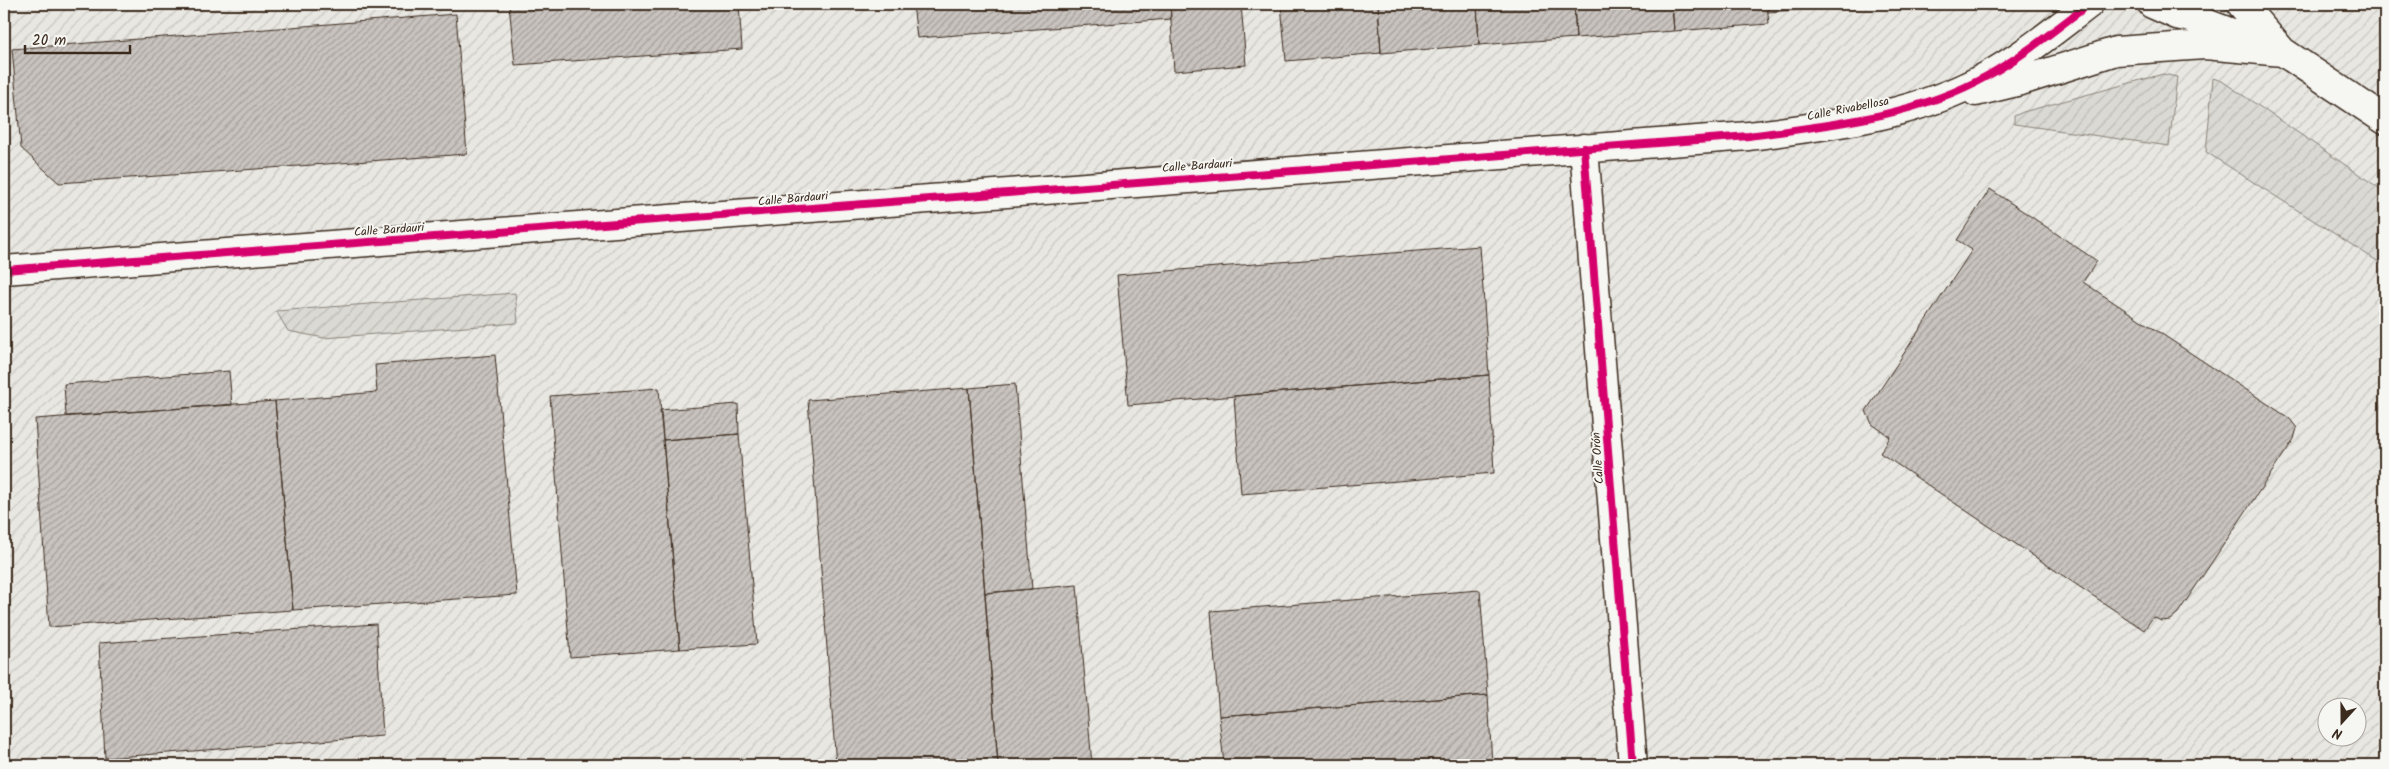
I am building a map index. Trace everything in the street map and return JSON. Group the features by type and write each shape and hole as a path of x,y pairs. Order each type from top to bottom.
{"street":[{"name":"Calle Rivabellosa","path":"1584,148 1759,135 1846,123 1919,105 1986,77 2044,39 2088,4"},
{"path":"2152,4 2177,15 2195,19 2283,52 2385,120"},
{"path":"2241,4 2283,52"},
{"path":"1919,105 2021,81 2116,51 2205,45 2283,52"},
{"name":"Calle Bardauri","path":"4,270 660,221 1584,148"},
{"name":"Calle Orón","path":"1584,148 1633,765"}],"shaded area":[{"path":"4,4 2385,4 2385,765 4,765"},
{"path":"2163,74 2177,77 2169,146 2014,124 2014,116 2023,112"},
{"path":"2213,78 2222,81 2385,192 2385,266 2206,152"},
{"path":"515,293 518,323 324,338 288,331 276,311"}],"building":[{"path":"509,4 739,4 742,49 515,65"},
{"path":"913,4 1170,4 1171,19 917,38"},
{"path":"1170,4 1241,4 1246,65 1174,71"},
{"path":"1281,4 1378,4 1381,53 1286,61"},
{"path":"1378,4 1477,4 1479,45 1381,53"},
{"path":"1477,4 1574,4 1576,38 1479,45"},
{"path":"1574,4 1672,4 1674,31 1576,38"},
{"path":"1672,4 1767,4 1769,24 1674,31"},
{"path":"1767,4 1863,4 1863,5 1768,12"},
{"path":"456,14 467,154 59,183 21,148 12,49"},
{"path":"1990,189 2097,261 2083,282 2289,418 2297,428 2294,439 2178,613 2170,620 2161,621 2153,617 2144,630 1880,453 1890,437 1872,424 1866,411 1972,250 1957,240"},
{"path":"1480,246 1489,375 1128,405 1117,275"},
{"path":"495,355 517,595 293,610 275,401 377,392 375,365"},
{"path":"229,371 232,405 66,416 64,384"},
{"path":"1489,375 1494,473 1241,494 1234,396"},
{"path":"1015,384 1032,589 985,593 969,388"},
{"path":"659,388 680,649 570,657 550,396"},
{"path":"969,388 998,765 836,765 808,400"},
{"path":"275,401 293,610 49,627 35,419"},
{"path":"738,404 739,434 663,440 660,410"},
{"path":"739,434 757,644 680,649 663,440"},
{"path":"1077,585 1092,765 998,765 985,593"},
{"path":"1480,590 1488,695 1219,716 1211,611"},
{"path":"376,624 383,736 105,758 99,643"},
{"path":"1488,695 1492,765 1224,765 1219,716"}],"cycle path":[{"path":"4,270 1749,136 1871,117 1901,110 1959,90 2013,60 2089,4"},
{"path":"1584,148 1633,765"}]}
